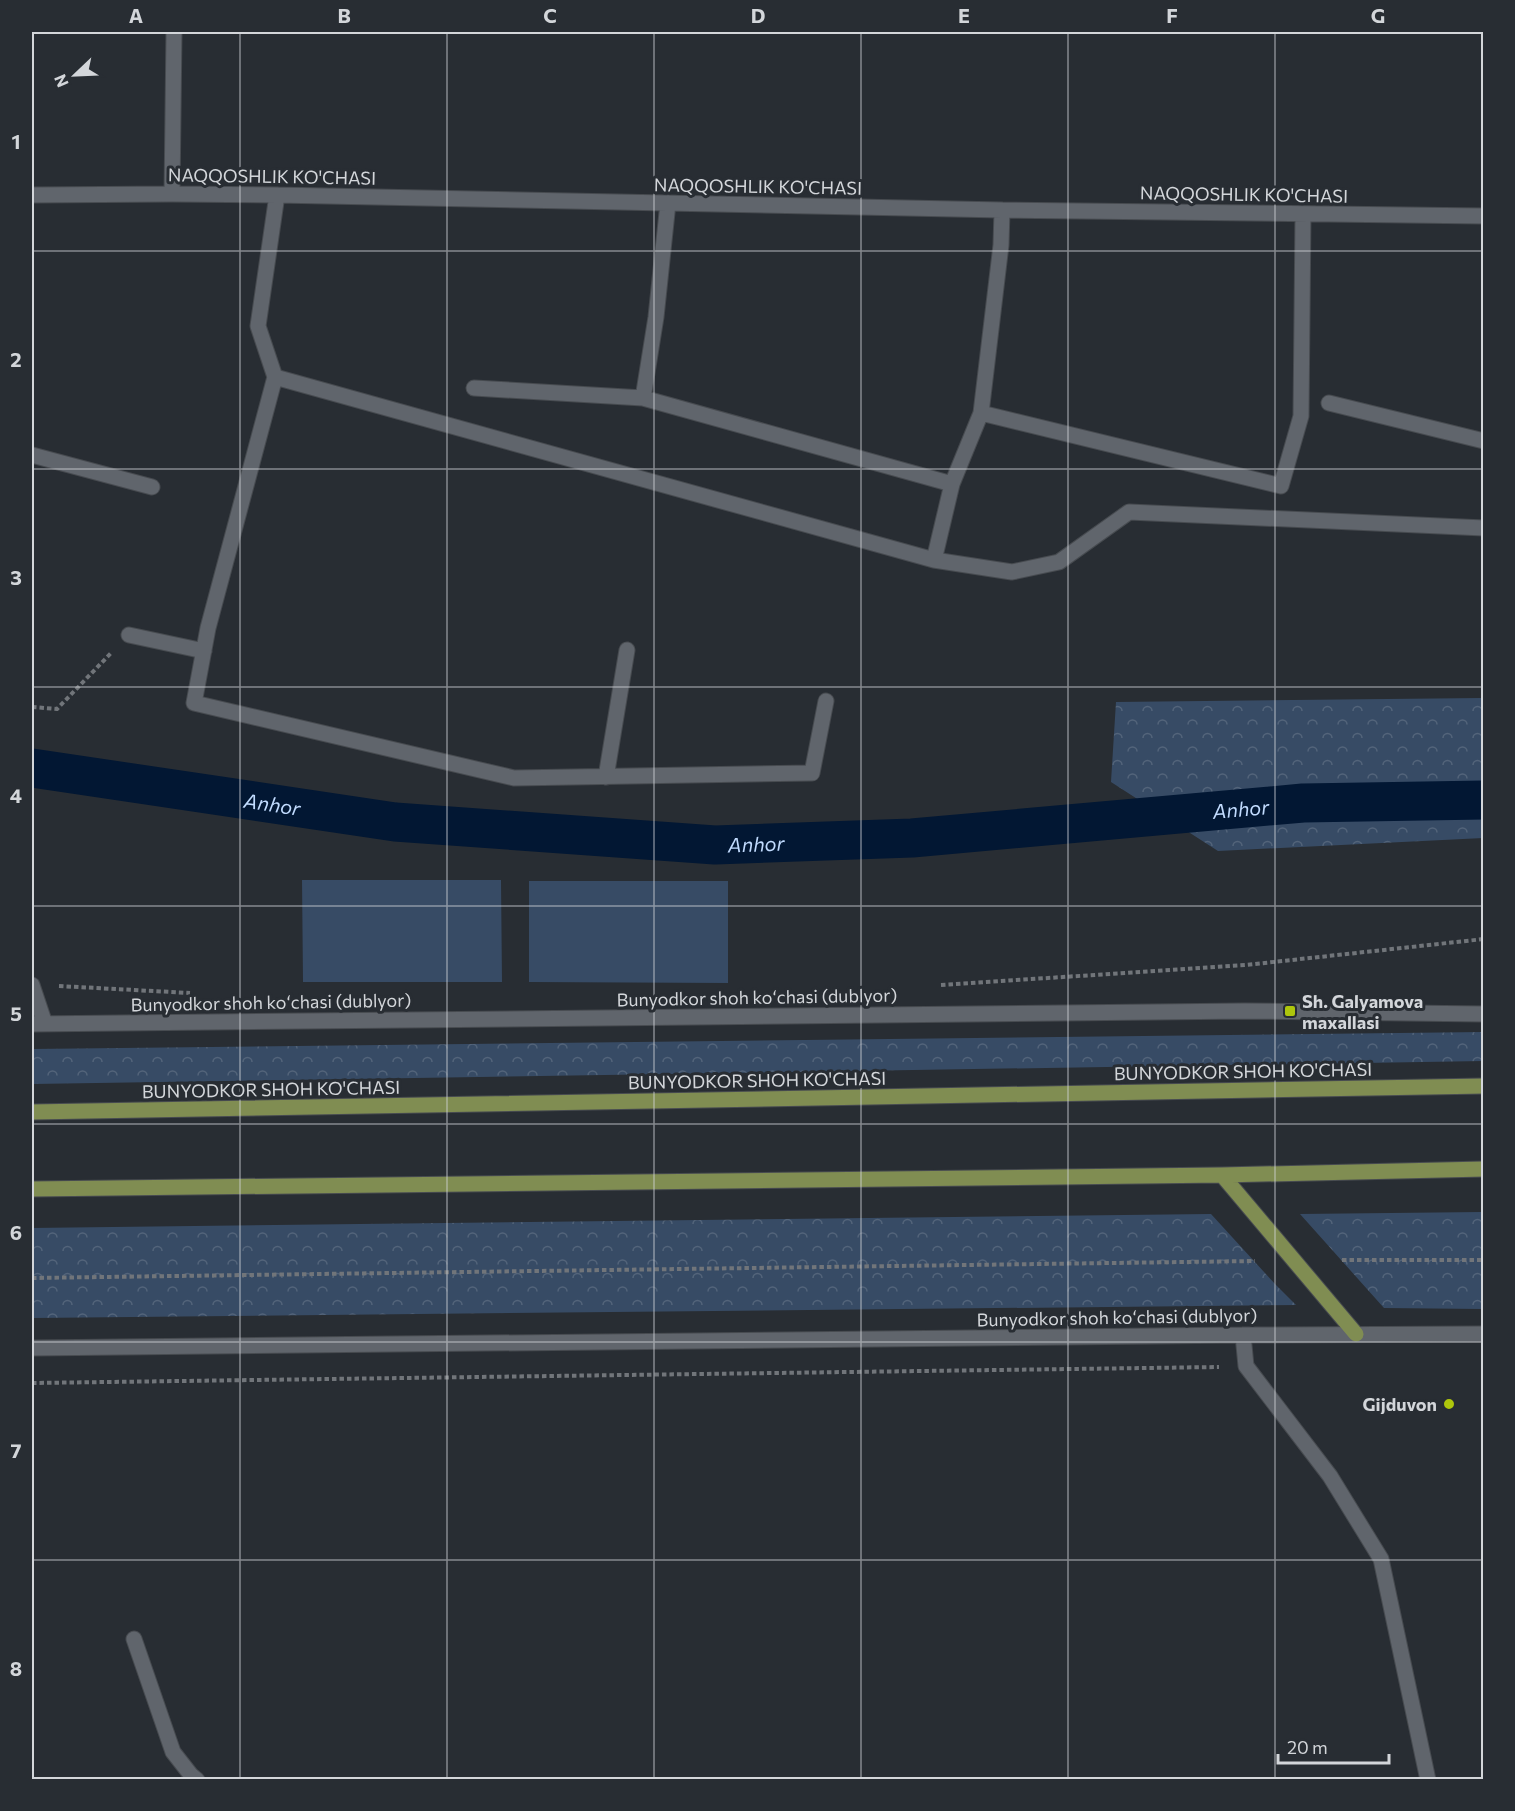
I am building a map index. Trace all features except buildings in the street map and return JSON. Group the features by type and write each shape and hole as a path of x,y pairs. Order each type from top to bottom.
{"main road":[{"name":"BUNYODKOR SHOH KO'CHASI","path":"32,1112 1484,1086"},
{"path":"32,1189 1222,1175 1484,1169"},
{"path":"1222,1175 1356,1334"}],"street":[{"path":"172,194 174,32"},
{"name":"NAQQOSHLIK KO'CHASI","path":"32,195 278,195 1002,210 1484,216"},
{"path":"278,195 258,326 275,377 204,651 194,703 514,778 812,773 826,701"},
{"path":"643,398 656,318 668,203"},
{"path":"934,560 952,484 981,412 1002,210"},
{"path":"981,412 1281,486 1301,416 1303,214"},
{"path":"275,377 934,560 1012,572 1059,562 1129,512 1484,528"},
{"path":"474,388 643,398 952,484"},
{"path":"1329,403 1484,441"},
{"path":"32,455 152,487"},
{"path":"129,635 204,651"},
{"path":"606,777 627,650"},
{"path":"32,985 38,1024"},
{"name":"Bunyodkor shoh koʻchasi (dublyor)","path":"38,1024 1233,1011 1484,1014"},
{"name":"Bunyodkor shoh koʻchasi (dublyor)","path":"32,1348 1484,1334"},
{"path":"1243,1335 1246,1366 1330,1476 1381,1559 1428,1779"},
{"path":"134,1639 173,1752 197,1779"}],"path":[{"path":"32,707 57,709 129,635"},
{"path":"930,986 1246,965 1484,939"},
{"path":"32,985 198,993"},
{"path":"1342,1260 1484,1260"},
{"path":"32,1278 1255,1261"},
{"path":"32,1383 1246,1366"}],"green space":[{"path":"1483,698 1483,838 1218,851 1111,782 1116,702"},
{"path":"302,880 501,880 502,982 303,982"},
{"path":"529,881 728,881 728,983 529,982"},
{"path":"1484,1032 1483,1061 32,1084 32,1049"},
{"path":"1483,1212 1483,1309 1384,1308 1300,1214"},
{"path":"1211,1214 1296,1305 32,1318 32,1228"}],"waterway":[{"name":"Anhor","path":"32,768 395,822 715,845 912,838 1303,803 1484,800"},
{"path":"129,783 129,792"}],"place":[{"name":"Sh. Galyamova maxallasi","path":"1290,1011"},
{"name":"Gijduvon","path":"1449,1404"}]}
